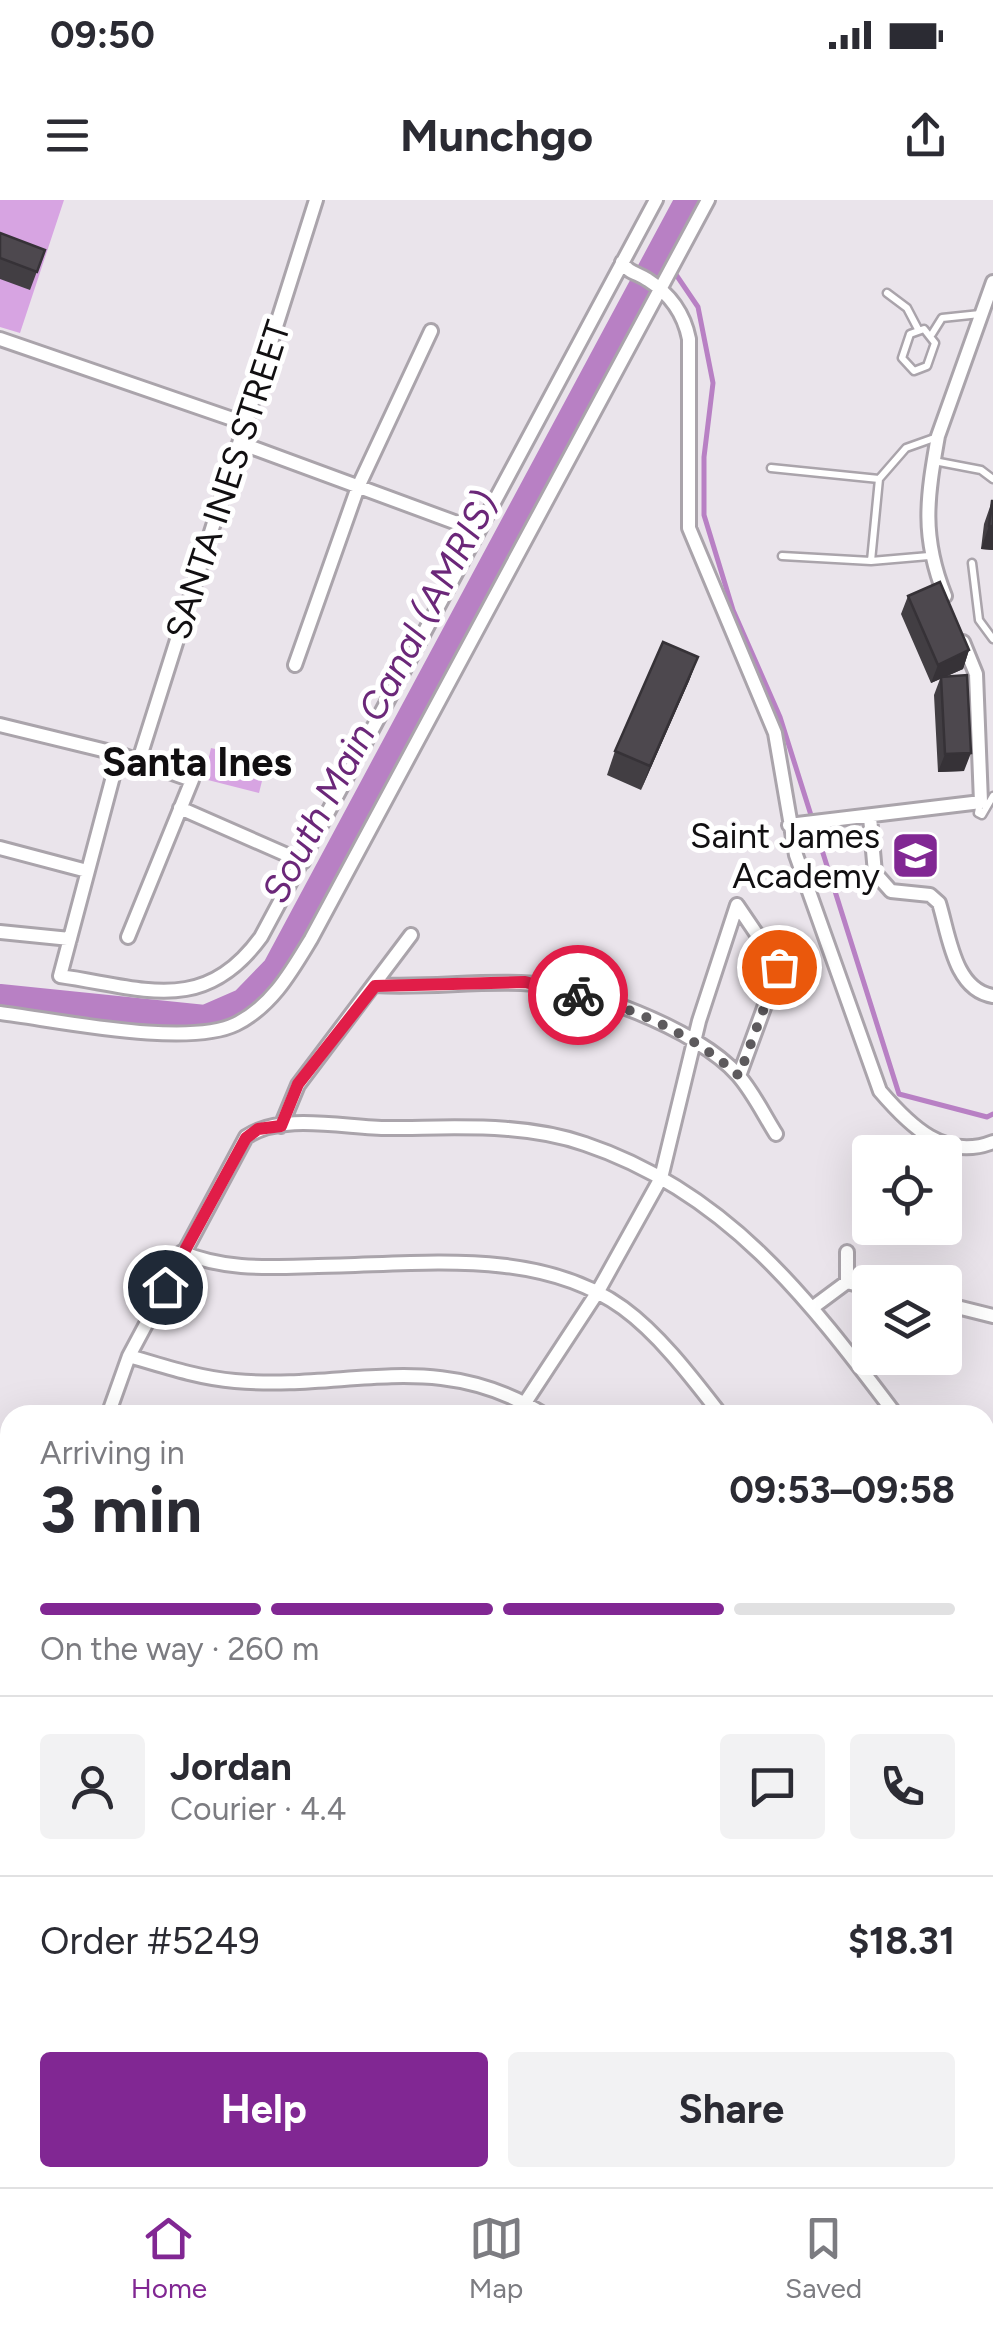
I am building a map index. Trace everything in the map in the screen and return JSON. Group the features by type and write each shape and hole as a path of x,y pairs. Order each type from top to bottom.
{"street":[{"name":"SANTA INES STREET","path":"139,760 316,200"},
{"path":"119,754 60,976 192,990 222,979 242,964 302,862 476,530 624,265 656,200"},
{"path":"0,1013 172,1034 234,1025 265,1005 312,939 658,282 675,260 708,200"},
{"path":"624,265 658,282 685,319 689,340 689,528 774,733 814,911 880,1091 907,1122 938,1143 976,1149 993,1142"},
{"path":"949,607 929,556 934,461 938,436 993,282"},
{"path":"295,665 358,486 431,331"},
{"path":"0,339 247,424"},
{"path":"240,443 476,530"},
{"path":"795,823 870,817 987,799 976,674 956,624"},
{"path":"0,725 119,754 192,780 128,937"},
{"path":"180,808 302,862"},
{"path":"870,817 875,874 891,891 930,895 939,903 964,980 982,994 993,996"},
{"path":"0,848 87,872"},
{"path":"522,1405 597,1293 661,1178 693,1040 737,905 786,968 739,1076"},
{"path":"0,932 70,939"},
{"path":"281,1126 298,1084 411,936"},
{"path":"375,986 525,982 608,1002 693,1040 739,1076 776,1134"},
{"path":"112,1405 129,1356 246,1138 258,1129 281,1126 472,1126 583,1143 661,1178 712,1208 745,1234 812,1308 888,1405"},
{"path":"182,1252 230,1266 457,1264 532,1269 597,1293 648,1332 712,1405"},
{"path":"847,1252 847,1282"},
{"path":"812,1308 847,1282"},
{"path":"847,1282 852,1283"},
{"path":"962,1308 993,1316"},
{"path":"129,1356 235,1381 414,1374 468,1380 514,1405"}],"lane":[{"path":"887,293 907,308 918,329 932,334"},
{"path":"932,334 942,318 986,308"},
{"path":"918,329 907,338 902,358 910,370 927,366 935,343 932,334"},
{"path":"871,562 879,480 906,448 938,436"},
{"path":"934,461 981,470 993,480"},
{"path":"771,468 879,480"},
{"path":"782,556 871,562 929,556"},
{"path":"972,563 979,620 993,639"}],"shaded area":[{"path":"0,200 64,200 20,333 0,327"},
{"path":"211,748 267,761 259,793 204,779"}],"building":[{"path":"0,233 45,250 37,272 0,258"},
{"path":"940,582 969,650 938,665 908,596"},
{"path":"663,642 698,657 650,766 615,751"},
{"path":"967,675 971,753 945,754 941,677"}],"waterway":[{"name":"South Main Canal (AMRIS)","path":"0,998 205,1019 244,1002 276,969 689,200"},
{"path":"660,251 698,307 713,383 704,457 704,515 733,610 780,717 899,1094 987,1117 993,1114"}],"way so far":[{"path":"578,995 608,1002 693,1040 739,1076 779,967"}],"place":[{"name":"Saint James Academy","path":"915,856"}],"district":[{"name":"Santa Ines","path":"197,762"}],"route":[{"path":"165,1287 246,1138 258,1129 281,1126 298,1084 375,986 525,982 578,995"}]}
